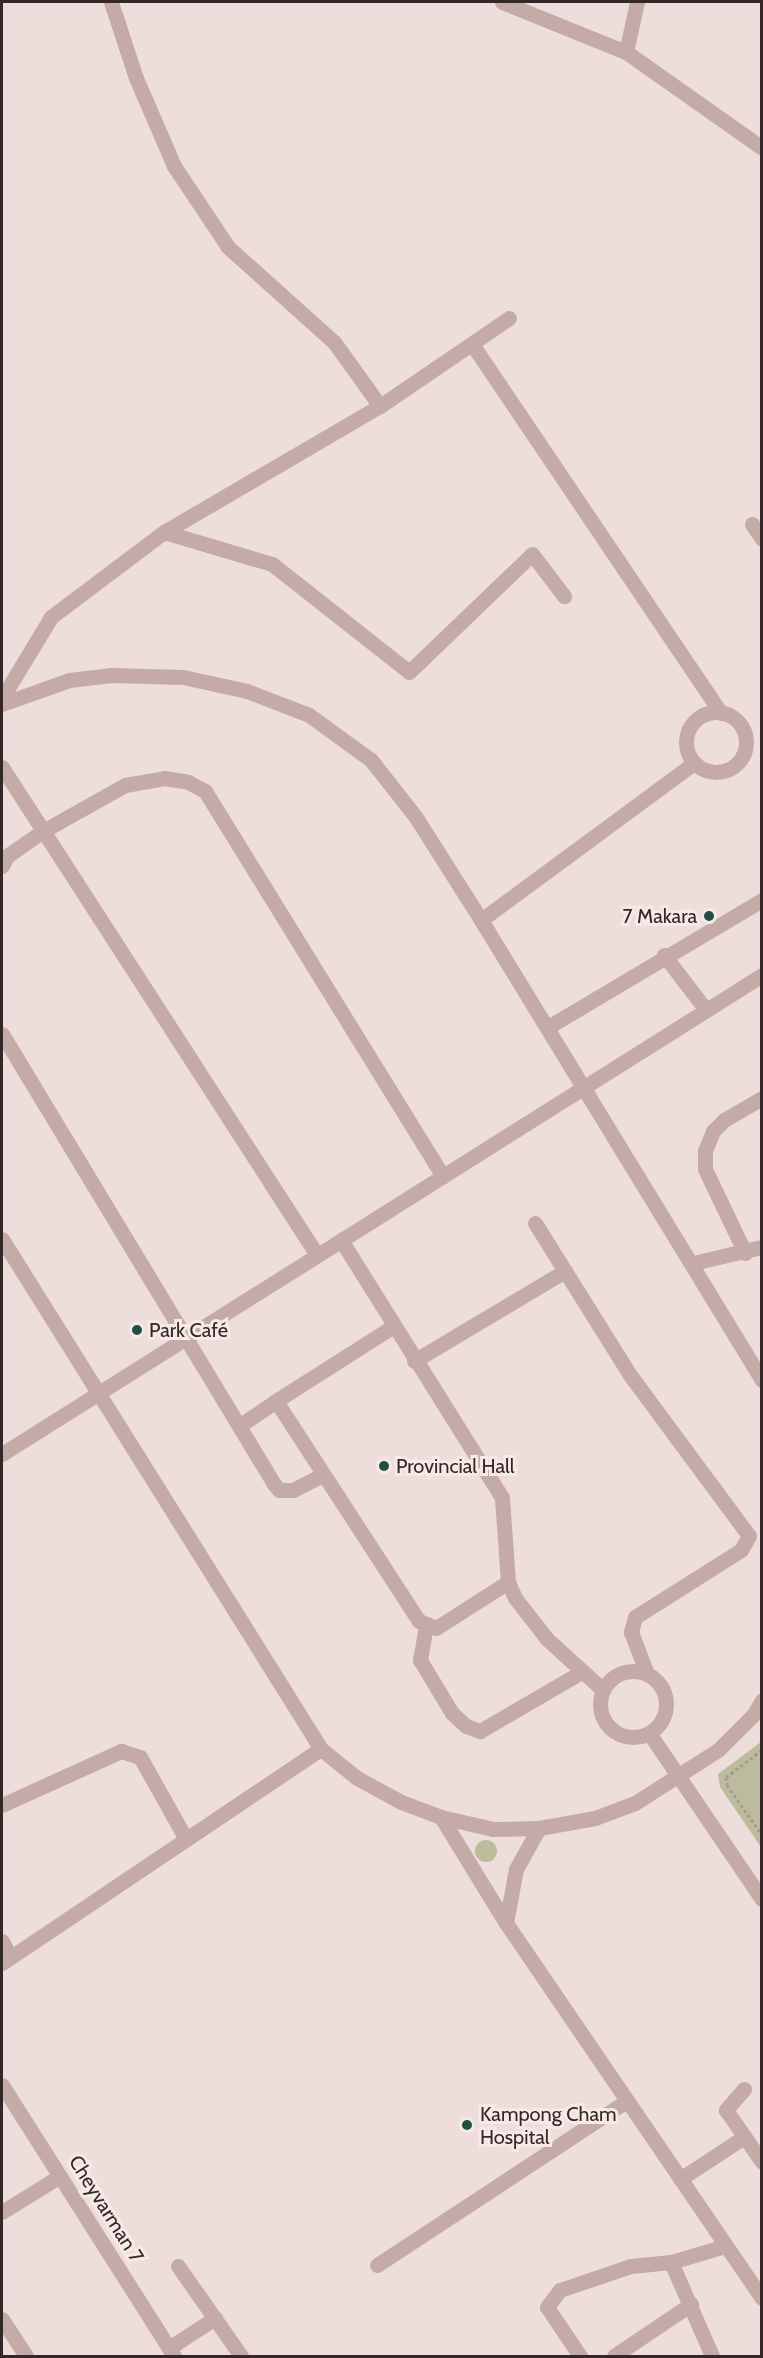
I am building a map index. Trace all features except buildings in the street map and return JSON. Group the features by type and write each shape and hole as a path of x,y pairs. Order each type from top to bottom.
{"street":[{"path":"111,2 136,78 174,166 228,247 334,342 380,406"},
{"path":"502,2 626,52 762,148"},
{"path":"626,52 637,2"},
{"path":"2,698 51,616 164,532 380,406 509,318"},
{"path":"472,344 721,713"},
{"path":"752,524 762,539"},
{"path":"164,532 272,564 409,672 532,554 564,596"},
{"path":"2,704 69,680 112,675 171,676 247,690 309,715 371,760 415,816 586,1086 762,1380"},
{"path":"721,713 730,715 744,730 746,746 740,761 725,771 706,771 694,764 685,742 690,726 701,715 721,713"},
{"path":"481,920 694,764"},
{"path":"2,767 317,1255"},
{"path":"2,866 7,856 42,831 125,785 164,778 188,782 205,791 443,1176"},
{"path":"548,1027 664,955 762,900"},
{"path":"664,955 706,1010"},
{"path":"2,1454 762,975"},
{"path":"2,1034 279,1490 293,1490 322,1475"},
{"path":"745,1253 705,1170 705,1151 713,1131 724,1120 762,1098"},
{"path":"535,1223 630,1375 749,1536 741,1550 635,1617 631,1632 647,1674 662,1688 666,1708 658,1726 649,1733 629,1736 610,1728 601,1710 603,1690 609,1681 627,1671 647,1674"},
{"path":"2,1239 100,1392 321,1749 357,1778 401,1802 441,1817 493,1829 539,1828 595,1818 635,1803 718,1750 754,1714 762,1700"},
{"path":"341,1240 392,1327 502,1498 508,1582 515,1598 547,1639 603,1690"},
{"path":"693,1263 745,1253 762,1247"},
{"path":"414,1361 565,1271"},
{"path":"239,1426 392,1327"},
{"path":"276,1401 419,1621 426,1626 436,1628 508,1582"},
{"path":"426,1626 420,1660 452,1713 466,1726 480,1731 583,1671"},
{"path":"649,1733 761,1898"},
{"path":"2,1941 6,1960 321,1749"},
{"path":"2,1805 121,1751 140,1757 186,1839"},
{"path":"441,1817 506,1923 762,2298"},
{"path":"506,1923 516,1869 539,1828"},
{"name":"Cheyvarman 7","path":"2,2085 171,2352"},
{"path":"744,2089 726,2110 762,2162"},
{"path":"377,2265 627,2101"},
{"path":"680,2179 744,2137"},
{"path":"2,2212 60,2176"},
{"path":"580,2356 547,2307 550,2300 560,2290 631,2266 671,2262 725,2246"},
{"path":"671,2262 712,2356"},
{"path":"178,2266 241,2356"},
{"path":"614,2356 691,2304"},
{"path":"171,2352 215,2318"},
{"path":"2,2319 26,2356"}],"path":[{"path":"762,1750 726,1777 727,1785 762,1835"}],"green space":[{"path":"761,1742 761,1847 720,1787 718,1774"},
{"path":"486,1840 494,1843 497,1851 494,1859 486,1862 478,1859 475,1851 478,1843"}],"place":[{"name":"7 Makara","path":"709,916"},
{"name":"Park Café","path":"137,1330"},
{"name":"Provincial Hall","path":"384,1466"},
{"name":"Kampong Cham Hospital","path":"467,2125"}]}
